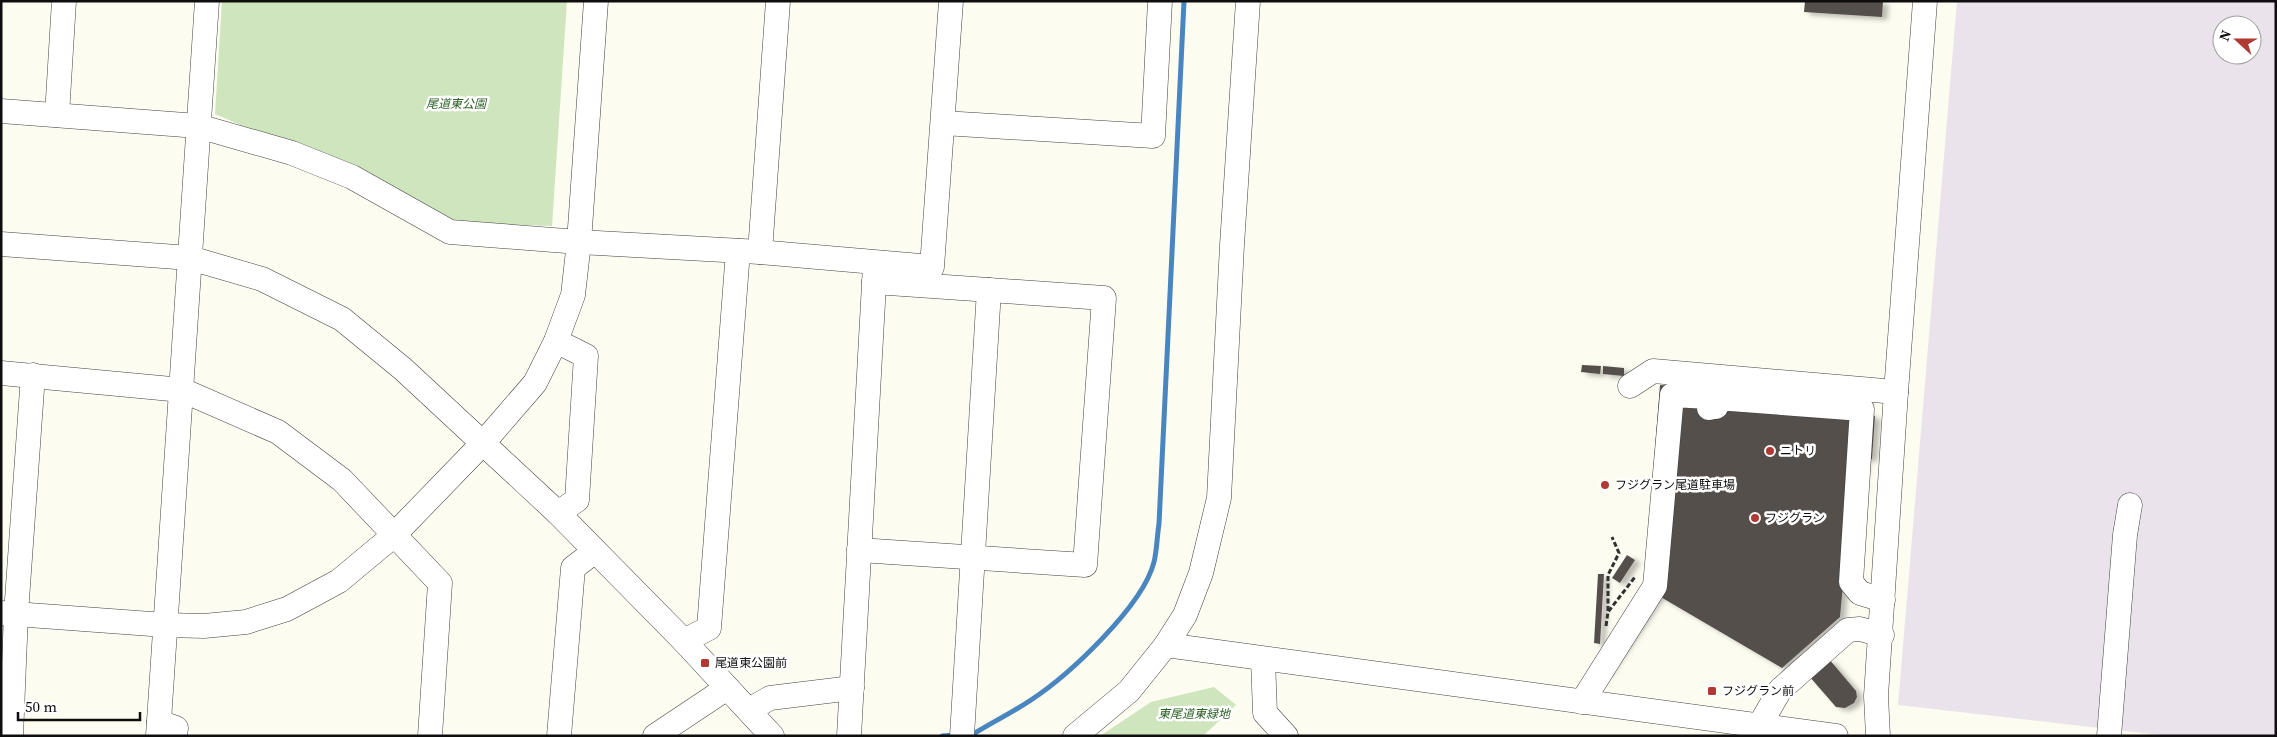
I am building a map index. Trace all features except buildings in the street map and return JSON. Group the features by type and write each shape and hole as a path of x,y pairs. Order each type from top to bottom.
{"street":[{"path":"57,115 64,1"},
{"path":"164,731 165,625 207,1"},
{"path":"9,614 165,625 204,626 246,622 287,609 339,581 394,536 484,442 535,383 556,341 573,295 580,242 596,1"},
{"path":"684,641 709,628 778,1"},
{"path":"874,272 932,267 951,1"},
{"path":"943,123 1153,136 1160,1"},
{"path":"1075,736 1129,691 1166,645 1185,615 1201,573 1219,498 1232,245 1248,1"},
{"path":"1878,736 1876,696 1882,635 1896,392 1925,1"},
{"path":"1,111 198,126 292,153 352,177 450,232 580,242 749,251 989,290 1104,298 1085,565 860,550"},
{"path":"1,244 190,258 262,279 342,319 403,369 484,442 558,513 684,641 772,736"},
{"path":"849,736 874,272"},
{"path":"962,733 989,290"},
{"path":"556,341 586,356 577,500 558,513"},
{"path":"1630,386 1653,371 1896,392"},
{"path":"1,373 182,390 278,432 342,480 440,583 430,736"},
{"path":"11,736 9,614 33,375"},
{"path":"1582,702 1655,586 1672,394 1709,397 1712,408 1717,398 1862,409 1851,582 1860,593 1883,600"},
{"path":"2109,736 2125,535 2130,505"},
{"path":"559,736 573,568 595,551"},
{"path":"1759,726 1780,690 1848,630 1860,629 1882,635"},
{"path":"1166,645 1836,736"},
{"path":"1263,659 1265,713 1286,736"},
{"path":"655,736 727,688"},
{"path":"749,710 770,698 852,688"}],"path":[{"path":"1608,612 1608,575 1619,553 1612,537"}],"shaded area":[{"path":"1957,1 2276,1 2276,736 2169,736 1898,705"}],"green space":[{"name":"尾道東公園","path":"222,1 567,1 552,226 458,221 445,217 402,192 288,141 245,127 215,114"},
{"name":"東尾道東緑地","path":"1214,687 1236,705 1203,736 1100,736 1151,702"}],"waterway":[{"path":"967,734 975,733 1031,700 1047,689 1084,657 1103,638 1135,599 1147,580 1154,562 1159,524 1184,1"},
{"path":"942,736 956,735"}],"place":[{"name":"ニトリ","path":"1770,451"},
{"name":"フジグラン尾道駐車場","path":"1605,485"},
{"name":"フジグラン","path":"1755,518"},
{"name":"尾道東公園前","path":"705,663"},
{"name":"フジグラン前","path":"1712,691"}]}
